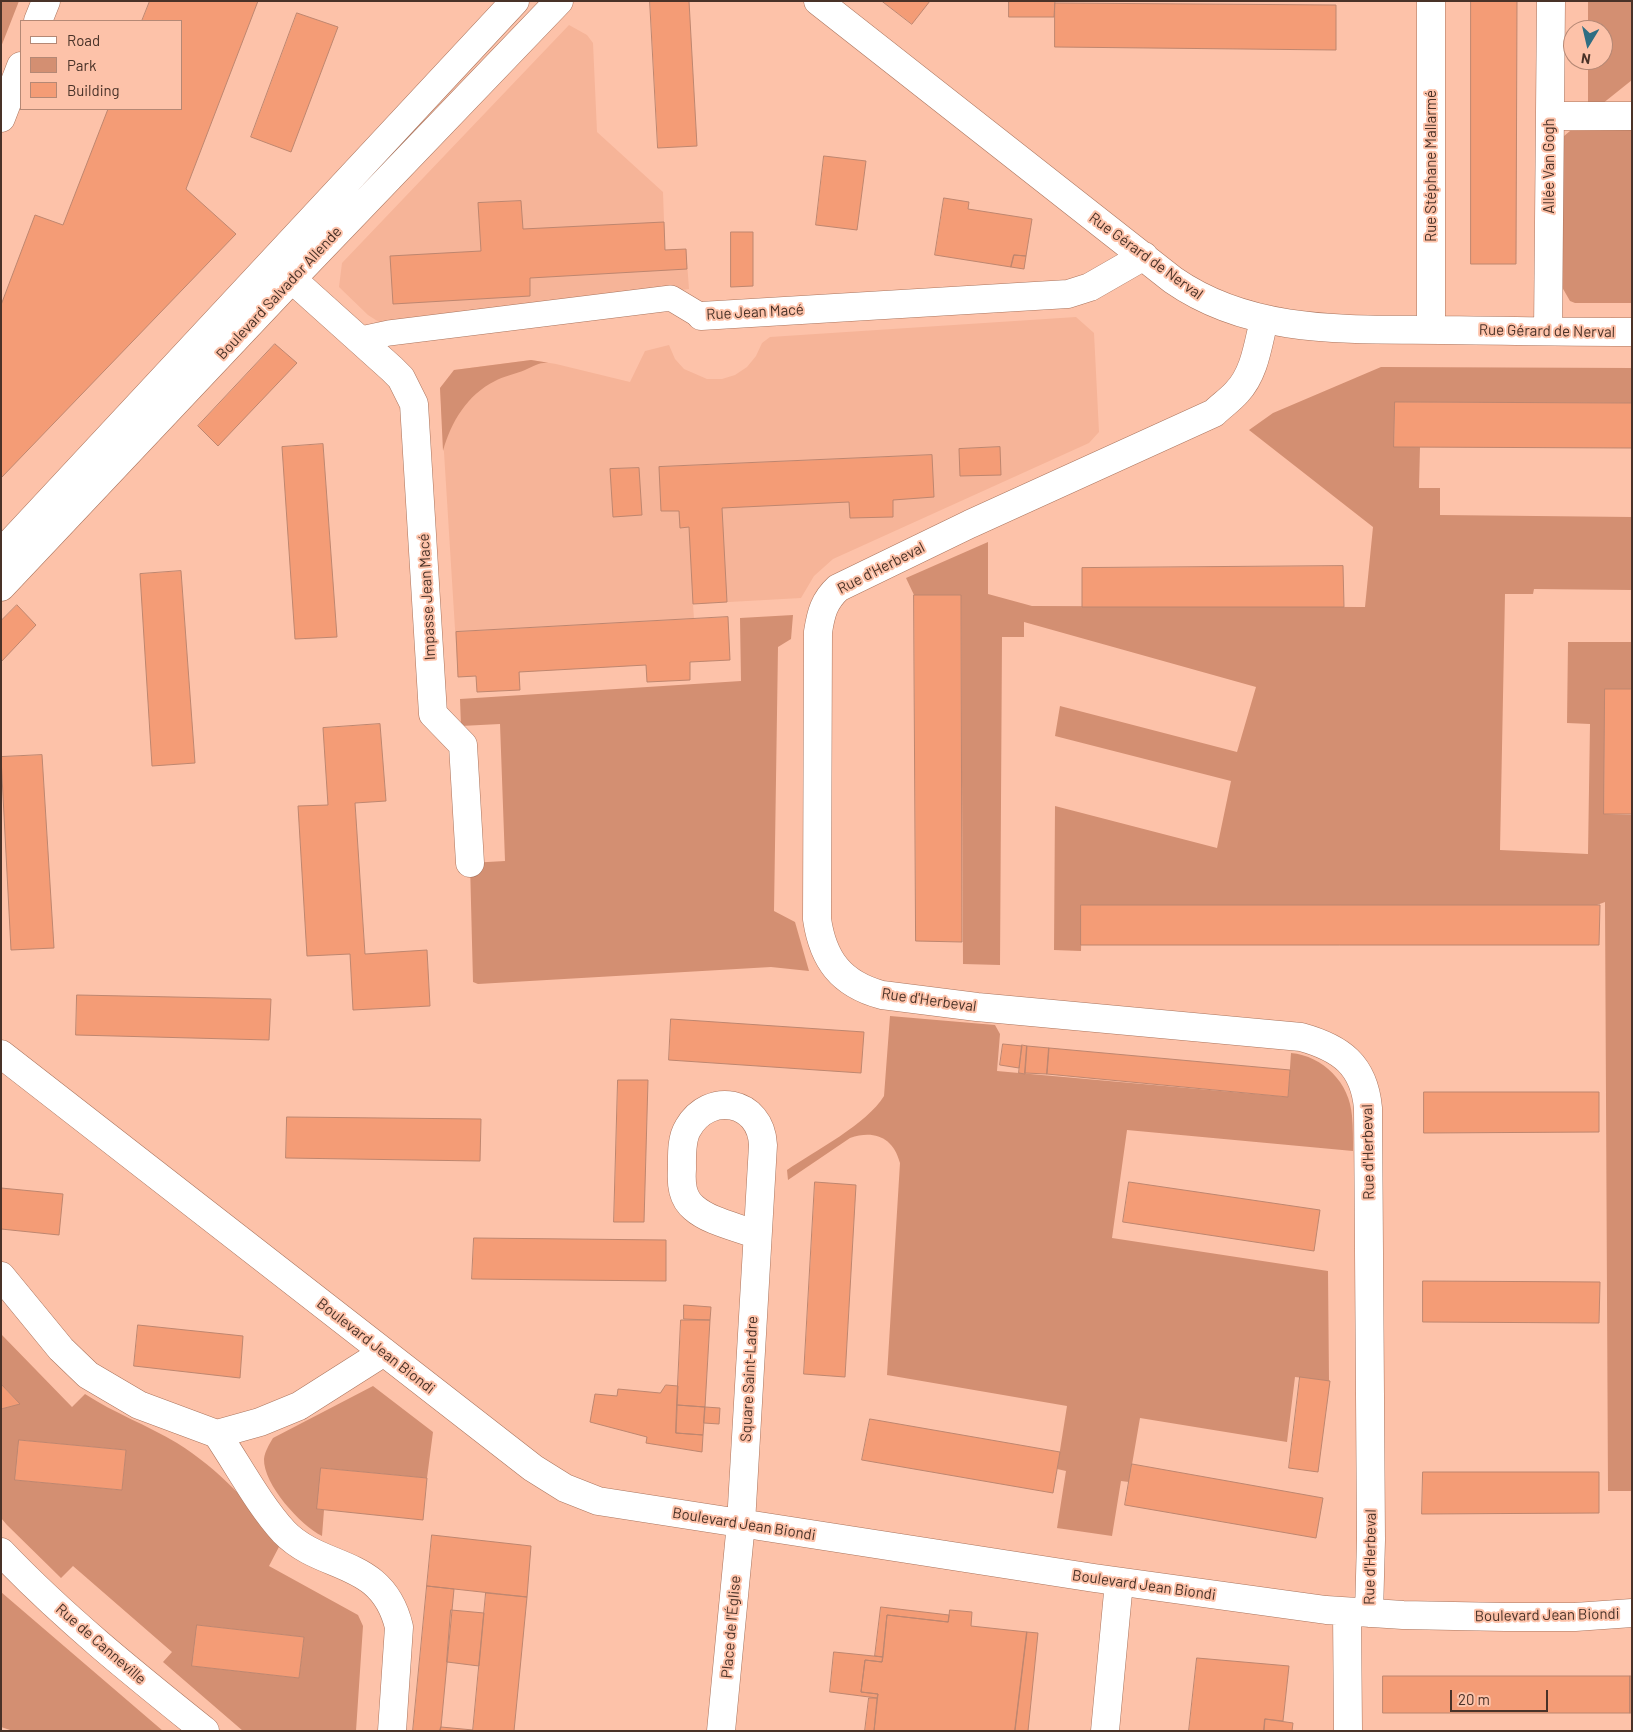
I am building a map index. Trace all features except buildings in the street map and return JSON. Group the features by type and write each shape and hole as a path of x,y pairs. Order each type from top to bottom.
{"street":[{"path":"38,20 46,1"},
{"name":"Boulevard Salvador Allende","path":"1,587 282,270 515,1"},
{"name":"Boulevard Salvador Allende","path":"1,553 282,270 559,1"},
{"name":"Rue Gérard de Nerval","path":"818,1 1173,280 1204,300 1243,315 1264,320 1333,328 1632,332"},
{"name":"Rue Stéphane Mallarmé","path":"1431,1 1431,330"},
{"name":"Allée Van Gogh","path":"1548,332 1551,1"},
{"path":"1,118 20,69"},
{"path":"1550,116 1632,116"},
{"name":"Rue Jean Macé","path":"361,340 389,333 671,298 701,316 1068,294 1090,287 1144,256"},
{"path":"282,270 361,340"},
{"name":"Rue d'Herbeval","path":"1264,320 1253,364 1246,380 1237,392 1214,413 970,524 838,588 829,596 823,606 818,632 817,919 822,944 835,966 854,985 867,991 978,1007 1302,1037 1333,1048 1356,1069 1366,1091 1368,1108 1371,1530 1358,1613 1348,1731"},
{"name":"Impasse Jean Macé","path":"361,340 401,378 414,404 417,423 433,714 463,745 470,863"},
{"name":"Boulevard Jean Biondi","path":"1,1054 533,1468 566,1488 598,1501 1119,1582 1358,1613 1575,1617 1632,1613"},
{"name":"Square Saint-Ladre","path":"741,1523 763,1134 759,1123 744,1109 734,1106 712,1108 701,1113 692,1122 684,1140 682,1179 685,1198 694,1208 705,1215 757,1236"},
{"path":"1,1276 61,1349 88,1375 139,1405 217,1434 286,1533 312,1550 350,1567 368,1579 389,1600 396,1613 399,1627 392,1731"},
{"path":"217,1434 260,1422 298,1406 384,1352"},
{"name":"Place de l'Église","path":"722,1731 741,1523"},
{"name":"Rue de Canneville","path":"1,1552 75,1625 113,1658 205,1731"},
{"path":"1105,1731 1119,1582"}],"shaded area":[{"path":"569,25 587,35 593,43 597,132 663,192 665,250 686,249 689,289 495,314 382,324 368,315 339,287 342,263"},
{"path":"1076,317 1094,333 1099,432 1089,443 833,559 814,576 801,598 693,604 694,619 728,617 730,660 690,662 690,680 647,682 646,665 520,672 520,690 477,692 476,676 458,677 440,388 454,370 531,360 556,364 630,382 645,351 669,345 675,359 684,369 707,379 722,379 735,375 747,367 756,356 762,343 770,337"}],"green space":[{"path":"1,1 19,1 1,47"},
{"path":"1588,1 1632,1 1632,80 1602,104 1588,104 1588,70 1613,70 1613,20 1588,20"},
{"path":"1632,130 1632,303 1575,303 1570,301 1562,287 1561,146 1564,136 1570,131"},
{"path":"531,360 550,363 540,364 502,378 476,394 456,420 443,451 440,388 454,370"},
{"path":"1381,367 1632,368 1632,403 1395,402 1394,447 1420,447 1419,488 1440,488 1440,515 1632,517 1632,590 1534,589 1533,594 1505,594 1500,850 1588,854 1590,724 1567,723 1568,642 1632,642 1632,689 1605,689 1604,814 1632,815 1632,1491 1608,1491 1605,902 1597,905 1082,905 1081,951 1054,950 1055,806 1217,848 1231,781 1055,736 1060,706 1237,752 1256,687 1024,622 1024,637 1002,637 1000,965 963,964 961,595 914,595 906,578 988,542 988,594 1032,606 1365,607 1373,527 1249,430 1273,413"},
{"path":"793,615 791,639 778,647 774,911 795,922 809,971 771,967 478,984 473,982 470,863 505,861 500,724 461,726 460,699 741,681 740,618"},
{"path":"890,1016 995,1025 1000,1034 997,1071 1288,1097 1291,1053 1314,1059 1333,1073 1340,1082 1350,1104 1353,1151 1127,1130 1112,1238 1328,1271 1329,1381 1295,1377 1287,1442 1140,1418 1129,1482 1121,1481 1112,1536 1057,1528 1066,1471 1057,1469 1067,1406 887,1375 900,1163 897,1154 893,1147 881,1138 867,1135 859,1136 850,1138 788,1180 787,1170 853,1127 866,1117 884,1096"},
{"path":"1,1334 72,1407 85,1394 177,1443 207,1464 233,1488 281,1543 269,1566 358,1615 363,1626 356,1731 243,1731 163,1662 172,1652 73,1566 61,1578 1,1518 1,1409 19,1403 1,1384","holes":["19,1440 126,1450 122,1490 15,1480","197,1625 304,1637 299,1678 192,1666"]},
{"path":"373,1386 433,1432 427,1478 321,1468 317,1509 324,1510 322,1536 313,1531 294,1514 276,1492 265,1469 265,1453 273,1438"},
{"path":"1,1592 163,1731 13,1731 1,1727"}]}
